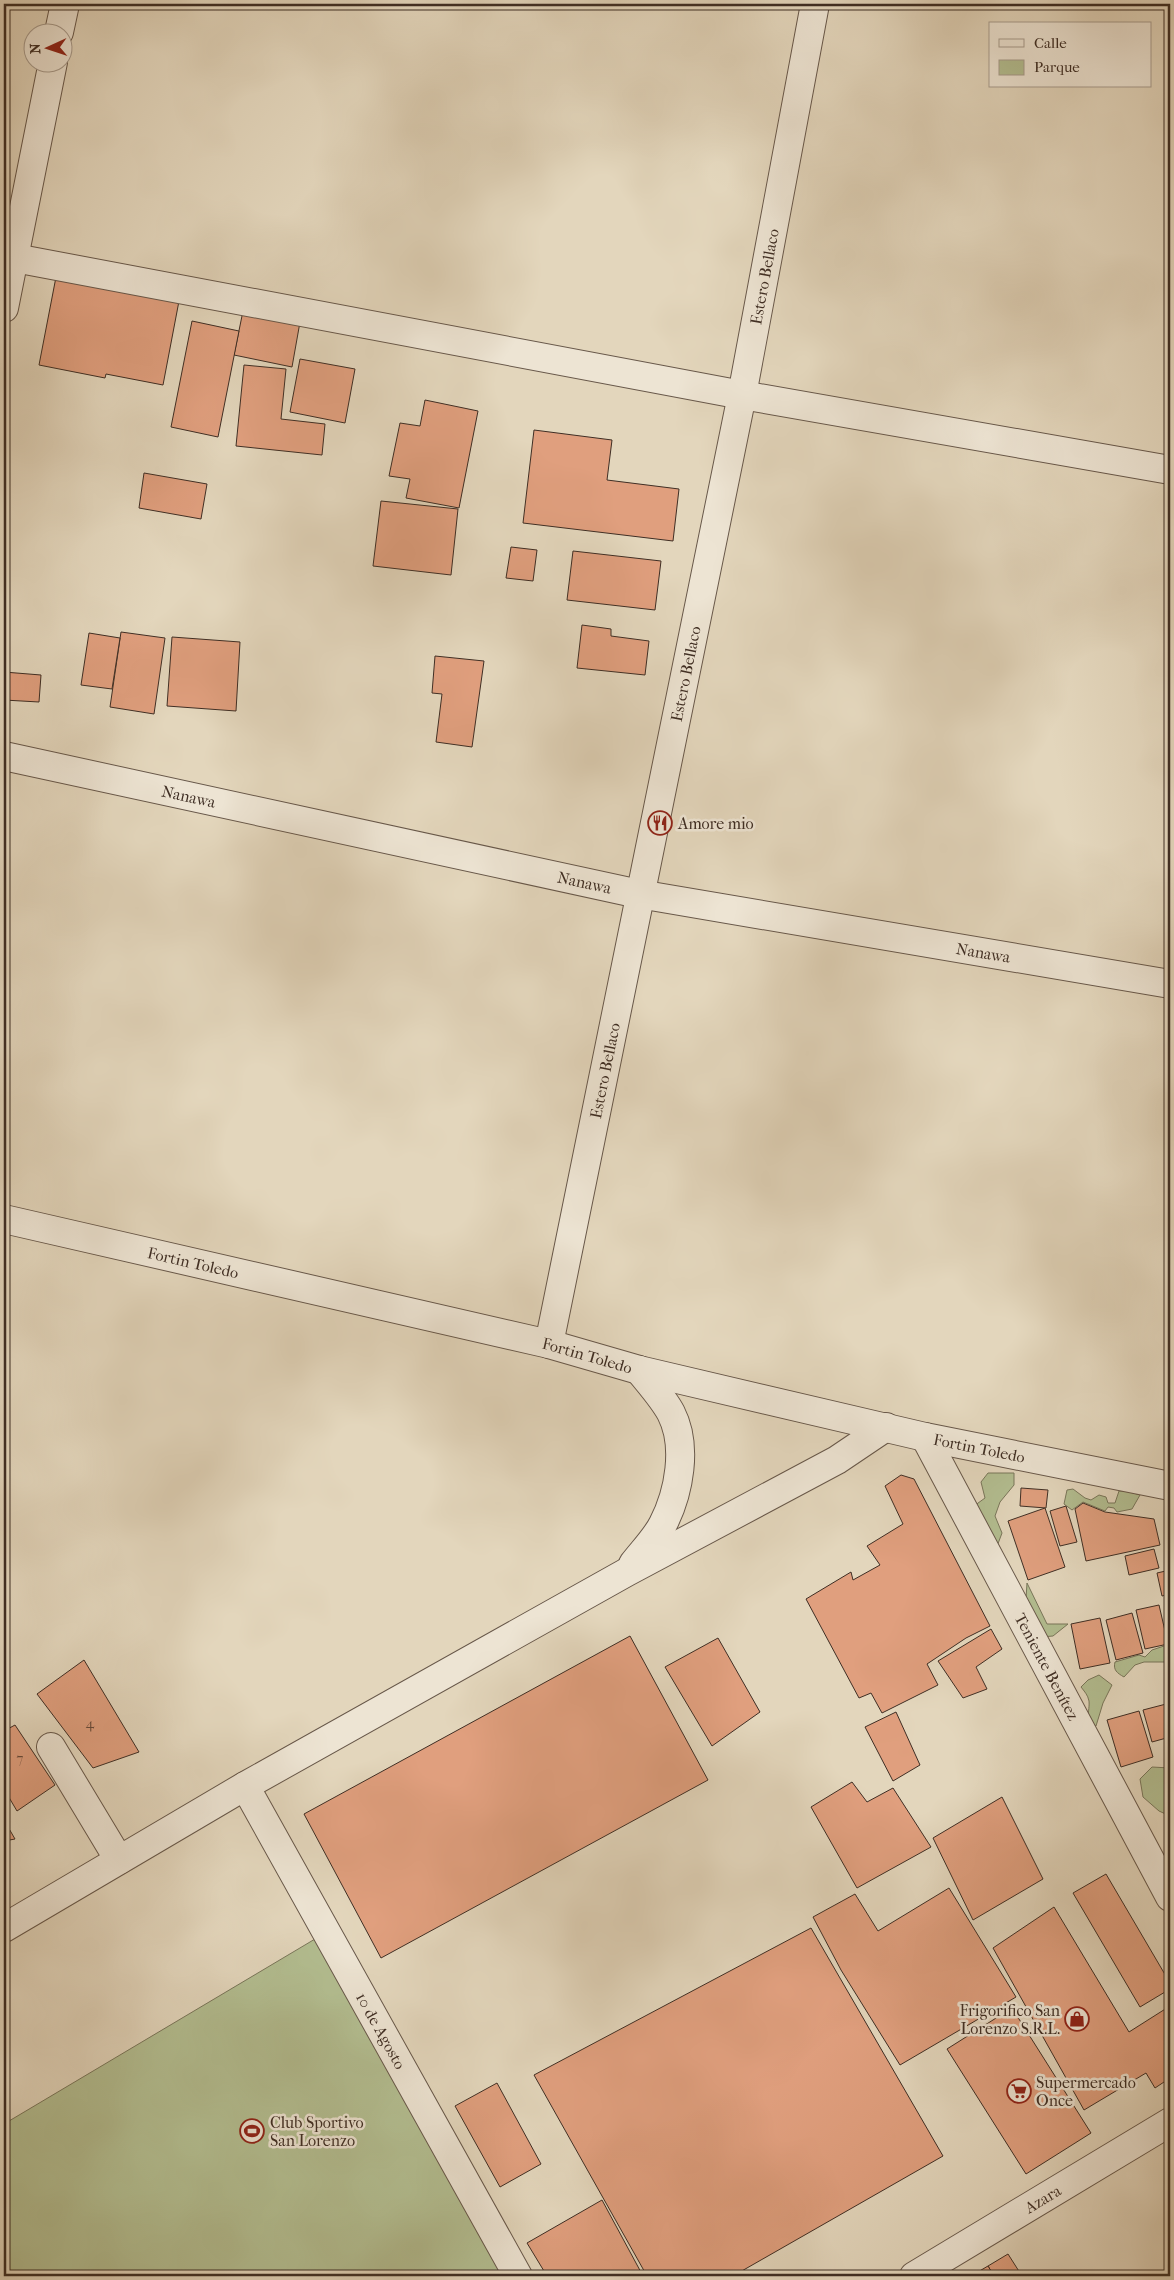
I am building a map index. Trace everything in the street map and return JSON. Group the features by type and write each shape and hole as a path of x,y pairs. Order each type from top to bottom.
{"street":[{"path":"61,22 65,4"},
{"name":"Estero Bellaco","path":"549,1344 742,395 815,4"},
{"path":"4,308 9,257 51,72"},
{"path":"9,257 742,395 1170,470"},
{"name":"Nanawa","path":"4,756 639,894 1170,984"},
{"name":"Fortin Toledo","path":"4,1218 549,1344 639,1370 925,1437 1170,1486"},
{"path":"627,1572 662,1526 673,1503 678,1476 680,1438 672,1414 639,1370"},
{"path":"4,1928 245,1786 627,1572 837,1460 886,1427"},
{"name":"Teniente Benítez","path":"925,1437 1170,1897"},
{"path":"51,1747 119,1860"},
{"name":"10 de Agosto","path":"245,1786 518,2276"},
{"name":"Azara","path":"914,2276 1170,2122"}],"green space":[{"path":"988,1473 1014,1473 1014,1485 1000,1502 995,1516 1002,1533 993,1557 974,1506 985,1498 981,1482"},
{"path":"1073,1489 1091,1500 1099,1495 1106,1497 1108,1503 1115,1503 1119,1491 1140,1495 1132,1509 1117,1512 1114,1508 1108,1507 1105,1511 1083,1502 1072,1510 1064,1504 1067,1490"},
{"path":"1027,1583 1047,1624 1068,1624 1053,1636 1041,1637 1026,1599"},
{"path":"1170,1644 1170,1662 1144,1662 1135,1665 1124,1677 1115,1669 1115,1662 1139,1655 1145,1657 1152,1650"},
{"path":"1099,1675 1112,1685 1103,1703 1096,1726 1090,1721 1088,1699 1081,1687 1088,1680"},
{"path":"1152,1767 1170,1768 1170,1816 1159,1811 1143,1797 1140,1779"},
{"name":"Club Sportivo San Lorenzo","path":"315,1939 504,2276 4,2276 4,2124"}],"building":[{"path":"56,277 179,301 163,385 106,374 105,378 39,365"},
{"path":"243,311 300,322 292,367 234,355"},
{"path":"192,321 239,331 218,437 171,427"},
{"path":"300,359 355,369 345,423 290,412"},
{"path":"244,365 286,369 281,419 325,424 322,455 236,446"},
{"path":"425,400 478,411 459,508 406,498 410,479 389,476 400,423 420,426"},
{"path":"534,430 612,440 607,480 679,489 673,541 523,523"},
{"path":"144,473 207,484 201,519 139,508"},
{"path":"381,501 458,509 451,575 373,566"},
{"path":"511,547 537,550 533,581 506,578"},
{"path":"573,551 661,561 655,610 567,600"},
{"path":"582,625 611,629 611,636 649,641 645,675 577,668"},
{"path":"121,632 165,638 154,714 110,707"},
{"path":"89,633 120,638 112,689 81,685"},
{"path":"172,637 240,642 236,711 167,706"},
{"path":"435,656 484,661 472,747 436,742 442,694 432,693"},
{"path":"4,672 41,675 39,702 4,700"},
{"path":"901,1475 914,1479 990,1626 966,1638 927,1664 938,1685 882,1713 871,1693 859,1698 806,1599 851,1572 853,1580 880,1565 867,1546 903,1524 885,1486"},
{"path":"1021,1488 1048,1490 1046,1508 1020,1506"},
{"path":"1083,1503 1105,1512 1154,1519 1160,1545 1086,1561 1075,1509"},
{"path":"1066,1506 1077,1542 1060,1546 1050,1511"},
{"path":"1045,1508 1065,1567 1028,1580 1008,1521"},
{"path":"1154,1549 1159,1568 1129,1575 1125,1556"},
{"path":"1170,1570 1170,1594 1162,1596 1157,1573"},
{"path":"1159,1605 1168,1644 1145,1649 1136,1610"},
{"path":"1132,1613 1143,1653 1116,1660 1106,1620"},
{"path":"1100,1618 1110,1663 1080,1669 1071,1624"},
{"path":"991,1629 1002,1649 976,1667 987,1689 963,1698 938,1661"},
{"path":"630,1636 708,1780 381,1958 304,1814"},
{"path":"718,1638 760,1712 712,1746 665,1667"},
{"path":"84,1660 139,1752 93,1768 37,1694"},
{"path":"1170,1703 1170,1737 1152,1742 1143,1710"},
{"path":"1139,1711 1153,1757 1121,1767 1107,1720"},
{"path":"896,1712 920,1765 893,1781 865,1727"},
{"path":"15,1725 55,1785 17,1811 4,1789 4,1731"},
{"path":"852,1782 867,1802 893,1788 931,1847 857,1888 811,1807"},
{"path":"1002,1797 1043,1879 973,1920 933,1838"},
{"path":"4,1820 15,1839 4,1841"},
{"path":"1106,1874 1170,1983 1170,1989 1140,2007 1073,1893"},
{"path":"949,1888 1016,1997 900,2065 841,1970 813,1917 855,1894 878,1931"},
{"name":"Frigorifico San Lorenzo S.R.L.","path":"1054,1907 1129,2032 1170,2006 1170,2078 1155,2088 1146,2073 1084,2110 993,1948"},
{"path":"811,1928 943,2156 733,2276 647,2276 534,2075"},
{"name":"Supermercado Once","path":"1012,2008 1091,2133 1026,2174 947,2049"},
{"path":"497,2083 541,2164 500,2187 455,2106"},
{"path":"602,2200 643,2276 547,2276 527,2243"},
{"path":"1008,2254 1022,2276 994,2276 988,2266"},
{"path":"988,2266 994,2276 971,2276"}],"place":[{"name":"Amore mio","path":"660,823"},
{"name":"Frigorifico San Lorenzo S.R.L.","path":"1077,2019"},
{"name":"Supermercado Once","path":"1019,2091"},
{"name":"Club Sportivo San Lorenzo","path":"252,2131"}]}
